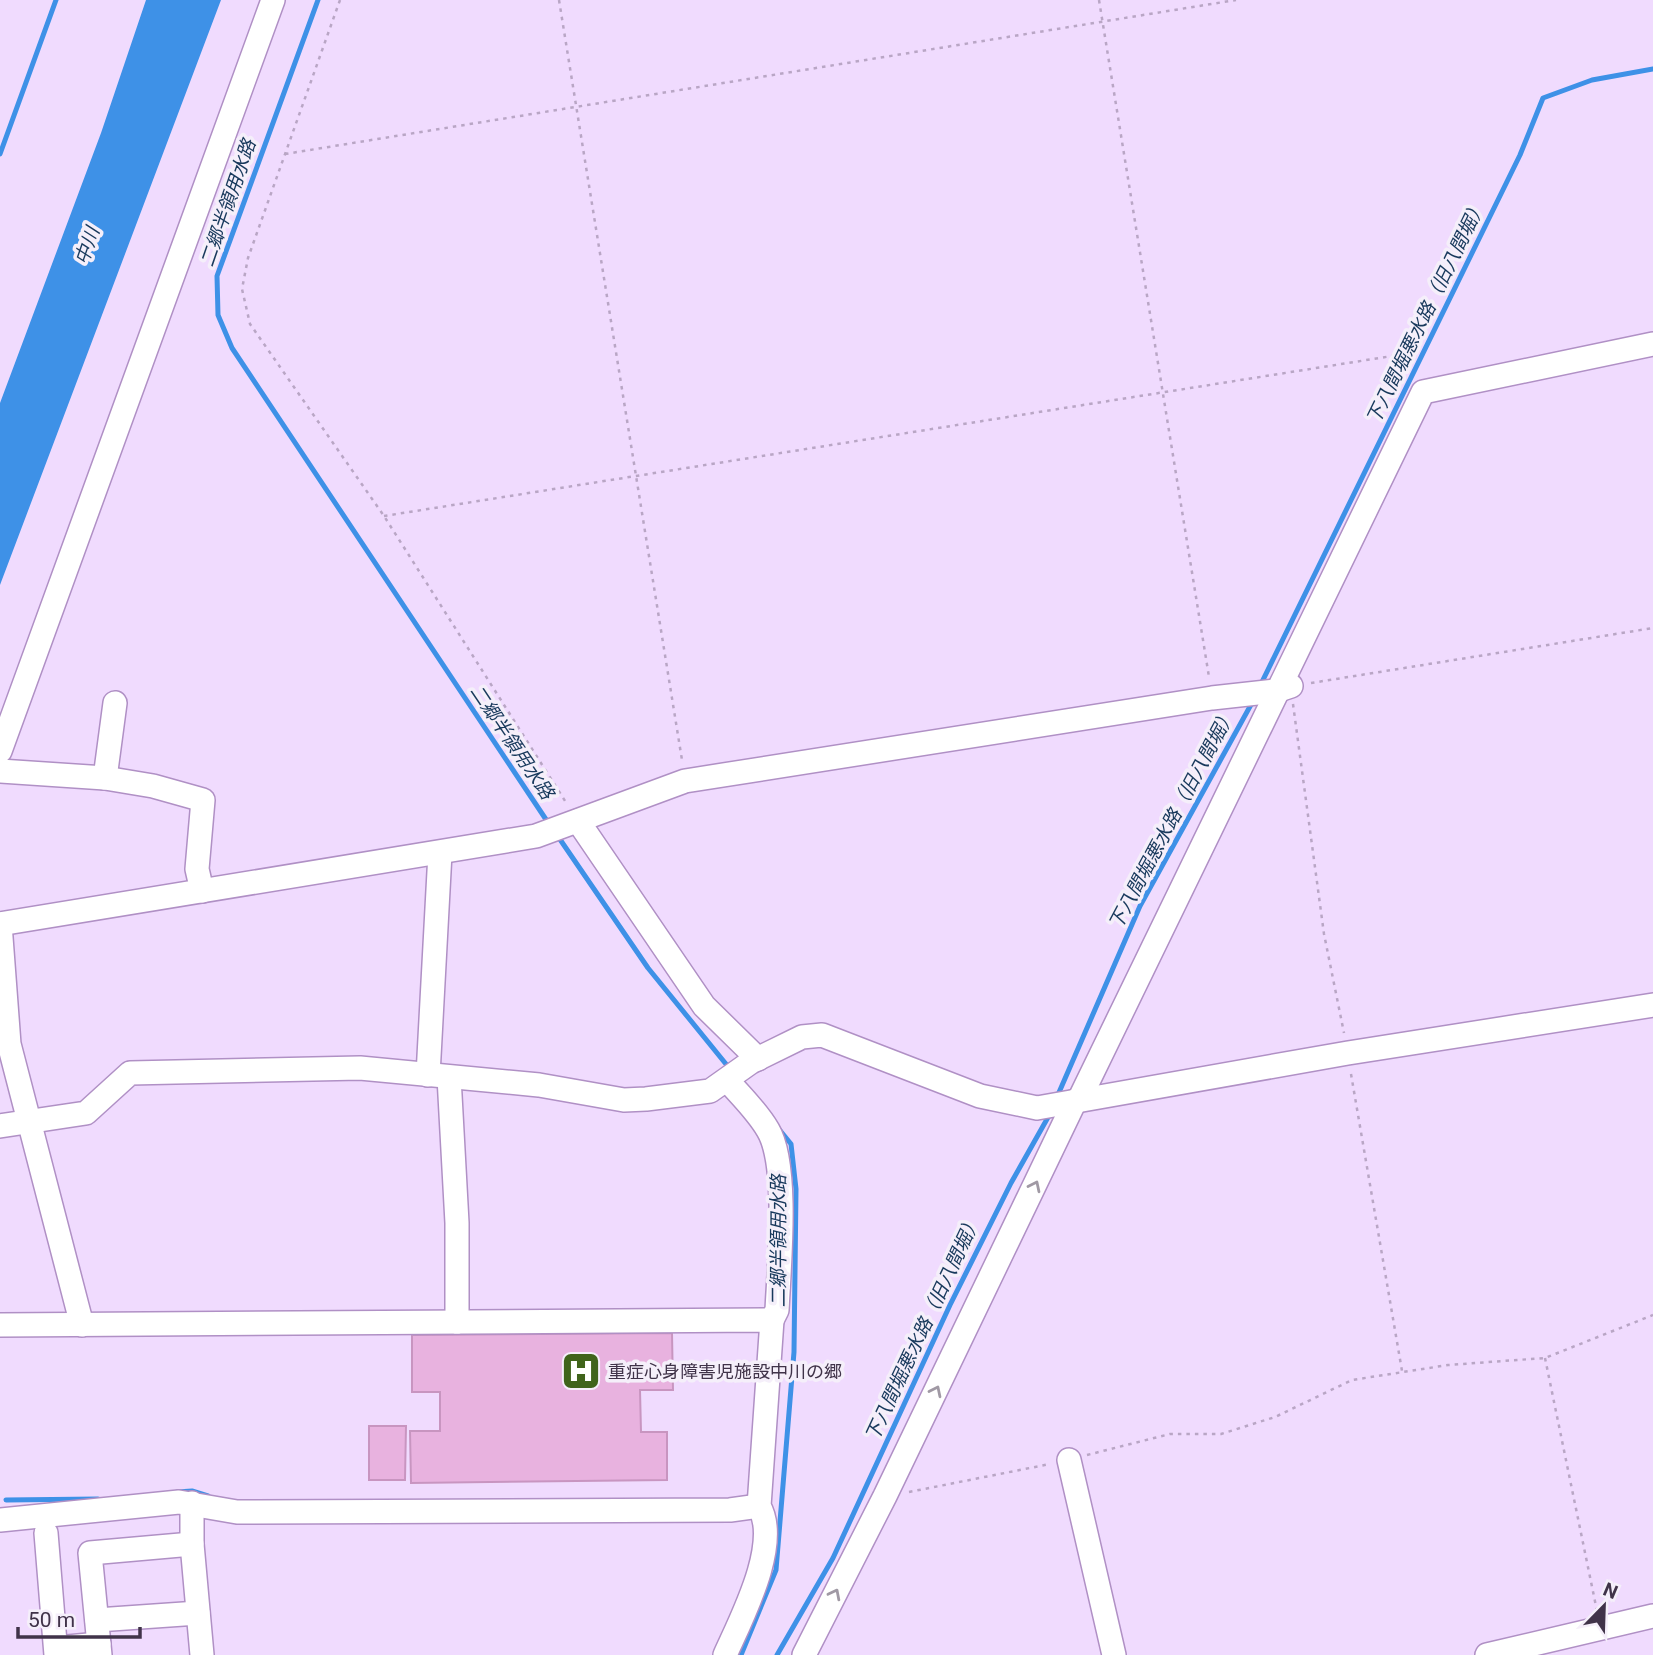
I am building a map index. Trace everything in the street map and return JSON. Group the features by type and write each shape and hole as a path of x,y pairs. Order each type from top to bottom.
{"street":[{"path":"0,751 273,0"},
{"path":"804,1655 885,1496 1074,1102 1283,689 1423,392 1653,344"},
{"path":"82,1325 5,1044 0,924 536,836 685,781 1283,689"},
{"path":"105,778 115,703"},
{"path":"0,771 105,778 153,786 203,800 197,869 202,891"},
{"path":"578,821 704,1006 755,1060"},
{"path":"440,853 439,1076 457,1223 457,1322"},
{"path":"0,1126 86,1113 130,1073 360,1068 539,1085 624,1100 710,1091 755,1060 802,1037 822,1035 980,1096 1037,1108 1653,1005"},
{"path":"725,1655 760,1571 765,1516 759,1506 772,1320 777,1310 780,1239 774,1143 754,1110 727,1080"},
{"path":"0,1325 772,1320"},
{"path":"1069,1460 1114,1655"},
{"path":"0,1520 192,1503 237,1512 730,1510 759,1506"},
{"path":"192,1503 192,1544 202,1655"},
{"path":"46,1533 56,1651 100,1650 90,1553 192,1544"},
{"path":"97,1620 198,1613"},
{"path":"1487,1655 1653,1616"}],"path":[{"path":"340,0 248,258 242,289 250,324 384,516 578,821"},
{"path":"559,0 685,781"},
{"path":"1099,0 1212,698"},
{"path":"285,154 1236,0"},
{"path":"384,516 1392,356"},
{"path":"1402,1370 1283,689 1653,628"},
{"path":"885,1496 1069,1460 1170,1434 1222,1434 1275,1417 1352,1380 1402,1370 1545,1358 1653,1315"},
{"path":"1545,1358 1600,1628"}],"water":[{"name":"中川","path":"146,0 221,0 0,585 0,403 101,133"}],"building":[{"path":"672,1333 673,1390 640,1390 641,1432 667,1432 667,1480 411,1483 410,1431 440,1431 440,1392 412,1392 412,1335"},
{"path":"369,1426 406,1426 405,1480 369,1480"}],"waterway":[{"path":"0,154 56,0"},
{"name":"二郷半領用水路","path":"318,0 217,276 218,315 232,348 549,824"},
{"name":"下八間堀悪水路（旧八間堀）","path":"1260,686 1520,155 1543,98 1592,80 1653,69"},
{"name":"下八間堀悪水路（旧八間堀）","path":"1057,1097 1140,906 1253,701"},
{"name":"二郷半領用水路","path":"557,835 648,968 730,1069"},
{"name":"下八間堀悪水路（旧八間堀）","path":"777,1655 833,1558 950,1305 1011,1183 1051,1112"},
{"name":"二郷半領用水路","path":"741,1655 776,1570 794,1352 796,1189 791,1144 778,1128"},
{"path":"177,1492 192,1491 208,1496"},
{"path":"6,1500 98,1499"}],"place":[{"name":"重症心身障害児施設中川の郷","path":"581,1371"}]}
